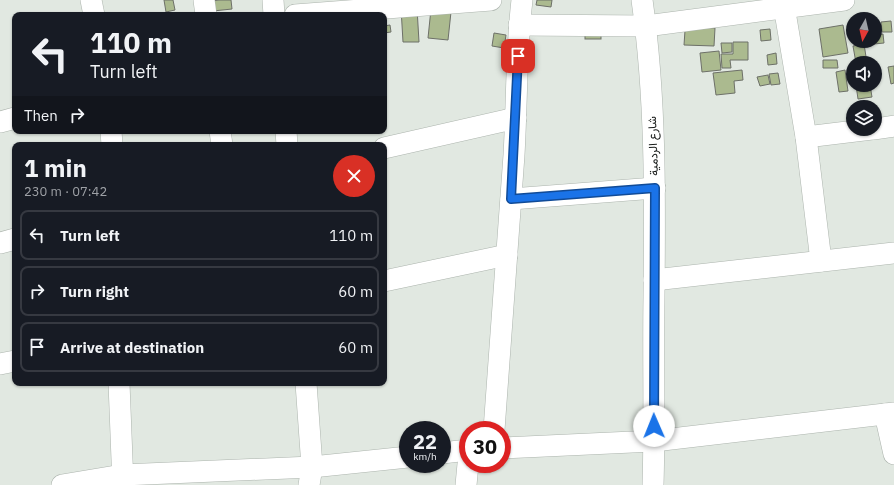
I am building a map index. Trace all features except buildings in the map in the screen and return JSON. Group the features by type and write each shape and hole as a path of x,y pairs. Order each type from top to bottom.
{"street":[{"path":"92,0 94,12"},
{"path":"204,0 206,12"},
{"path":"273,0 274,12"},
{"path":"334,12 491,0"},
{"path":"495,421 511,199 516,118 519,25 522,0"},
{"name":"شارع الردمية","path":"642,0 646,26 655,188 653,485"},
{"path":"519,25 646,26 784,4 844,0"},
{"path":"784,4 806,137 821,261"},
{"path":"387,147 516,118"},
{"path":"0,122 12,119"},
{"path":"882,128 894,126"},
{"path":"806,137 846,132"},
{"path":"511,199 655,188"},
{"path":"0,243 12,240"},
{"path":"654,280 894,253"},
{"path":"387,280 507,255"},
{"path":"0,364 12,362"},
{"path":"119,386 123,480"},
{"path":"306,386 310,476"},
{"path":"511,448 654,441 890,413 894,454"},
{"path":"62,485 123,480 310,476 399,459"},
{"path":"466,485 467,473"}],"route":[{"path":"518,56 511,199 655,188 653,353 654,426"}]}
